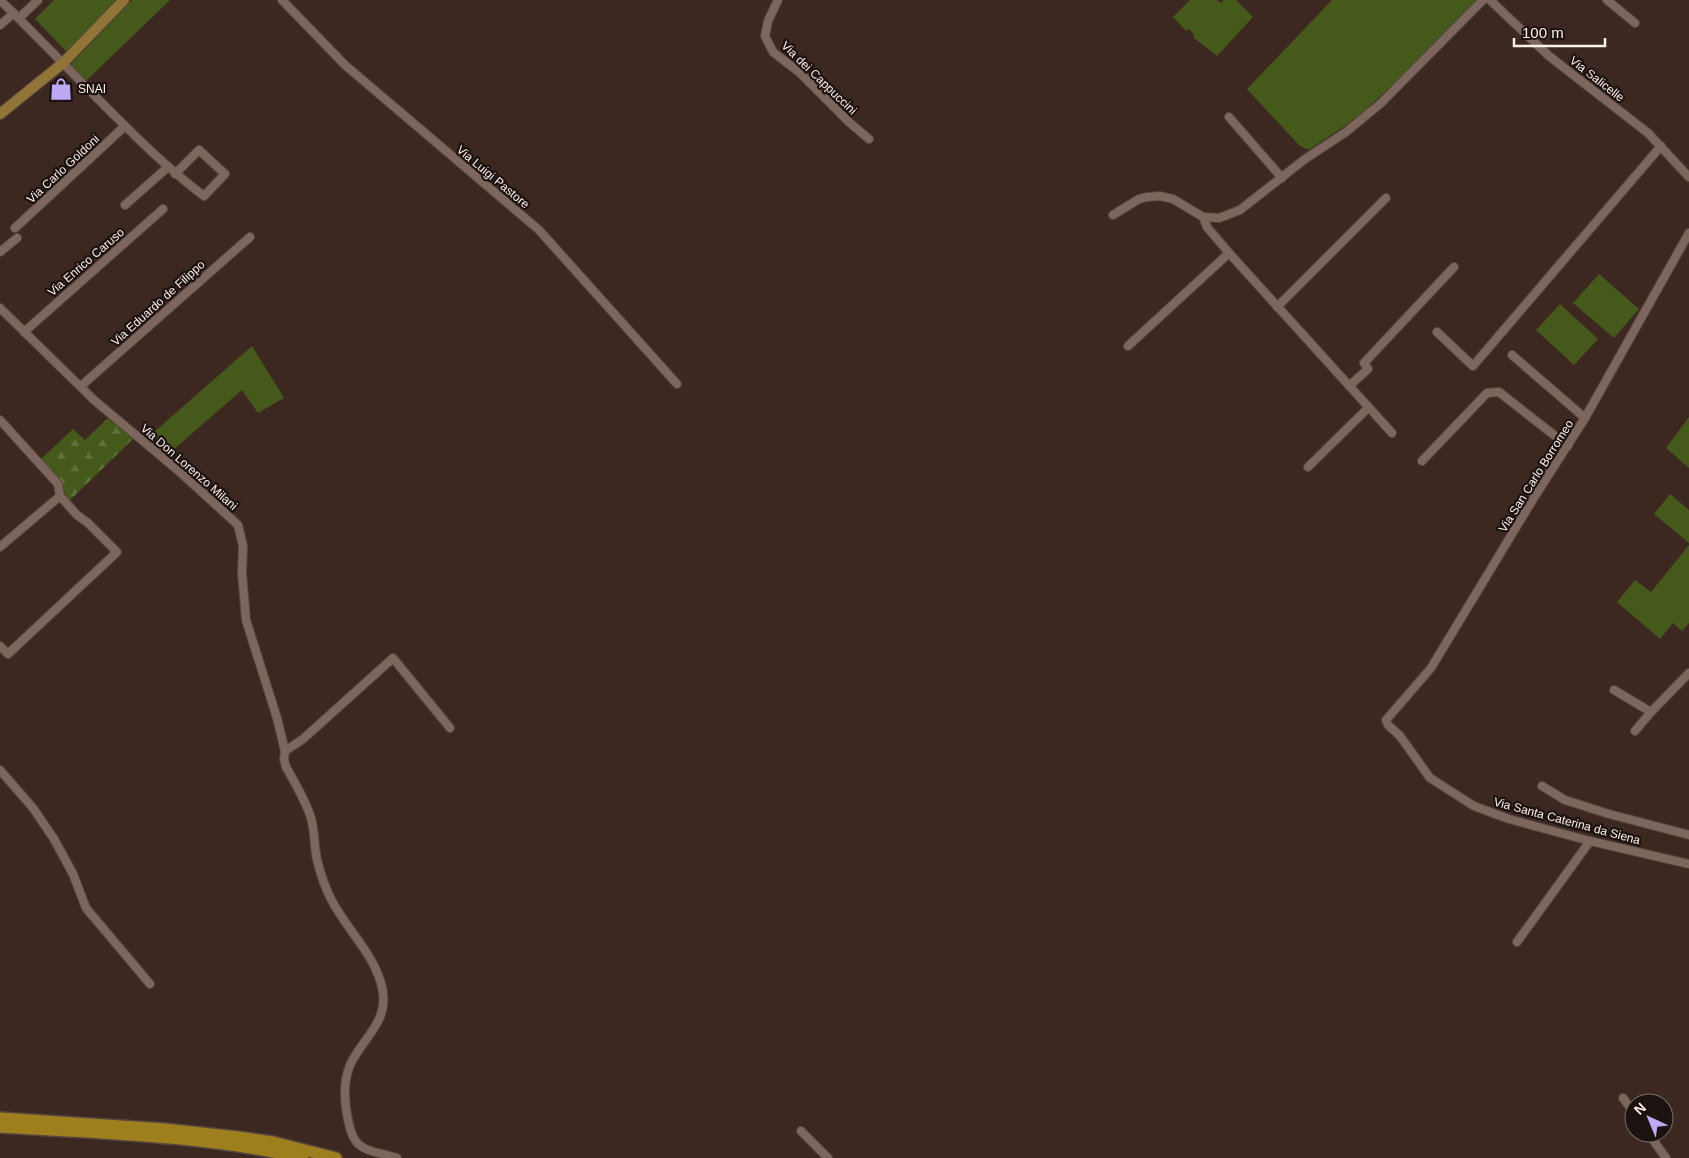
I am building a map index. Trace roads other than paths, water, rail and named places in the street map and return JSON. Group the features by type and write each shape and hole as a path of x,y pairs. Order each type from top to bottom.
{"highway":[{"path":"0,1118 156,1128 238,1136 273,1142 336,1158"},
{"path":"0,1127 230,1144 303,1158"}],"main road":[{"path":"0,114 63,64 124,0"}],"street":[{"path":"0,0 175,174 204,196 225,174 199,150 175,174"},
{"path":"0,25 38,0"},
{"name":"Via Luigi Pastore","path":"282,0 345,65 539,230 677,384"},
{"name":"Via dei Cappuccini","path":"778,0 768,21 765,36 773,52 799,72 850,123 869,139"},
{"path":"1113,215 1140,199 1160,196 1173,199 1203,217 1219,218 1240,210 1305,159 1346,132 1380,104 1483,0"},
{"name":"Via Salicelle","path":"1490,0 1549,56 1640,126 1689,177"},
{"path":"1607,0 1635,24"},
{"path":"1229,117 1282,178"},
{"name":"Via Carlo Goldoni","path":"15,228 125,126"},
{"path":"1437,332 1473,366 1660,146"},
{"path":"125,205 168,168"},
{"path":"1277,306 1386,198"},
{"name":"Via Enrico Caruso","path":"24,332 163,209"},
{"path":"1203,217 1207,227 1229,253 1392,433"},
{"name":"Via San Carlo Borromeo","path":"1386,720 1431,668 1535,496 1585,418 1689,233"},
{"name":"Via Eduardo de Filippo","path":"81,386 250,237"},
{"path":"0,252 17,238"},
{"path":"1128,346 1229,253"},
{"path":"1349,386 1368,369 1364,363 1454,267"},
{"name":"Via Don Lorenzo Milani","path":"0,308 105,410 182,473 238,525 243,546 242,573 246,620 277,718 285,751 286,767 310,815 317,860 331,899 377,971 382,988 384,1002 381,1016 356,1055 346,1080 345,1099 351,1132 353,1139 360,1147 398,1158"},
{"path":"1512,356 1585,418"},
{"path":"1422,462 1487,393 1499,392 1568,446"},
{"path":"1308,468 1368,408"},
{"path":"0,420 58,484 60,496 76,515 88,522 117,552 8,654 0,646"},
{"path":"0,547 60,496"},
{"path":"285,751 303,739 393,658 450,728"},
{"path":"1635,731 1689,673"},
{"path":"1614,690 1651,712"},
{"name":"Via Santa Caterina da Siena","path":"1386,720 1430,778 1462,799 1491,813 1590,841 1689,864"},
{"path":"0,770 33,808 54,839 73,874 86,908 150,984"},
{"path":"1542,786 1565,800 1609,814 1689,835"},
{"path":"1518,942 1590,841"},
{"path":"801,1131 828,1158"},
{"path":"1655,1143 1666,1158"}],"place":[{"name":"SNAI","path":"61,89"}]}
